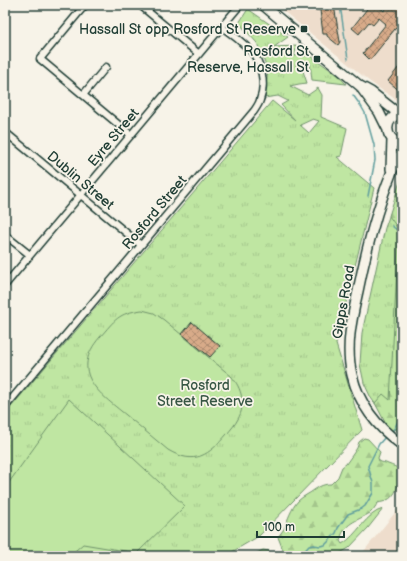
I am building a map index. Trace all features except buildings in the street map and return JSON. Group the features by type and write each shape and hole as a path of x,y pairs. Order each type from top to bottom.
{"main road":[{"path":"263,5 360,86 371,92 394,110 402,113"},
{"path":"360,86 379,112 387,128 389,136 396,143 402,144"},
{"path":"387,128 392,118 402,113"},
{"name":"Gipps Road","path":"391,172 392,140"},
{"name":"Gipps Road","path":"399,443 382,428 364,406 355,386 352,374 349,344 352,320 371,236 391,172 402,152"}],"street":[{"path":"85,5 40,59 131,135"},
{"path":"140,5 199,54"},
{"name":"Eyre Street","path":"5,285 240,5"},
{"name":"Rosford Street","path":"5,407 254,111 260,101 263,89 262,72 258,60 251,51 222,27"},
{"path":"83,95 106,67"},
{"name":"Dublin Street","path":"5,132 141,245"},
{"path":"5,234 30,255"}],"shaded area":[{"path":"276,5 402,5 402,99 397,100 369,81"},
{"path":"402,504 402,556 360,556"}],"green space":[{"name":"Rosford Street Reserve","path":"248,9 288,37 274,47 297,46 294,56 308,54 338,75 346,84 312,80 310,63 302,68 307,83 290,86 308,95 318,88 322,95 321,117 347,128 341,156 337,157 374,188 336,344 362,430 259,536 225,556 123,556 118,551 113,556 5,556 5,414 272,101 295,120 281,105 288,101 278,96 264,98 268,71 257,43 239,23","holes":["313,119 319,121 309,133 300,125"]},
{"path":"402,175 402,425 390,432 375,403 383,394 390,400 399,230 389,216"},
{"path":"402,180 402,435 390,424 371,398 364,383 360,364 362,333 385,228"},
{"path":"142,310 154,313 164,320 231,376 238,386 242,397 242,408 237,421 227,434 208,453 194,458 178,455 168,450 106,399 91,381 87,372 87,361 91,350 100,337 122,315"},
{"path":"69,399 185,506 137,553 83,544 69,556 5,556 5,488"},
{"path":"364,438 368,439 380,452 378,458 379,461 401,468 401,477 393,495 386,501 378,503 373,511 347,526 340,541 342,544 372,515 383,509 349,548 335,556 280,556 283,550 278,537 284,529 290,514 298,501 318,487 331,484 338,477 342,467 353,454 359,442"},
{"path":"263,550 269,551 268,556 251,556"}],"waterway":[{"path":"340,5 348,59"},
{"path":"353,95 365,113 374,145 375,160 368,196"},
{"path":"392,226 402,234"},
{"path":"391,432 399,419 402,392"},
{"path":"300,556 309,546 325,545 336,533 348,514 365,506 373,493 373,483 368,466 379,444 386,436"}],"place":[{"name":"Hassall St opp Rosford St Reserve","path":"304,29"},
{"name":"Rosford St Reserve, Hassall St","path":"317,59"}]}
